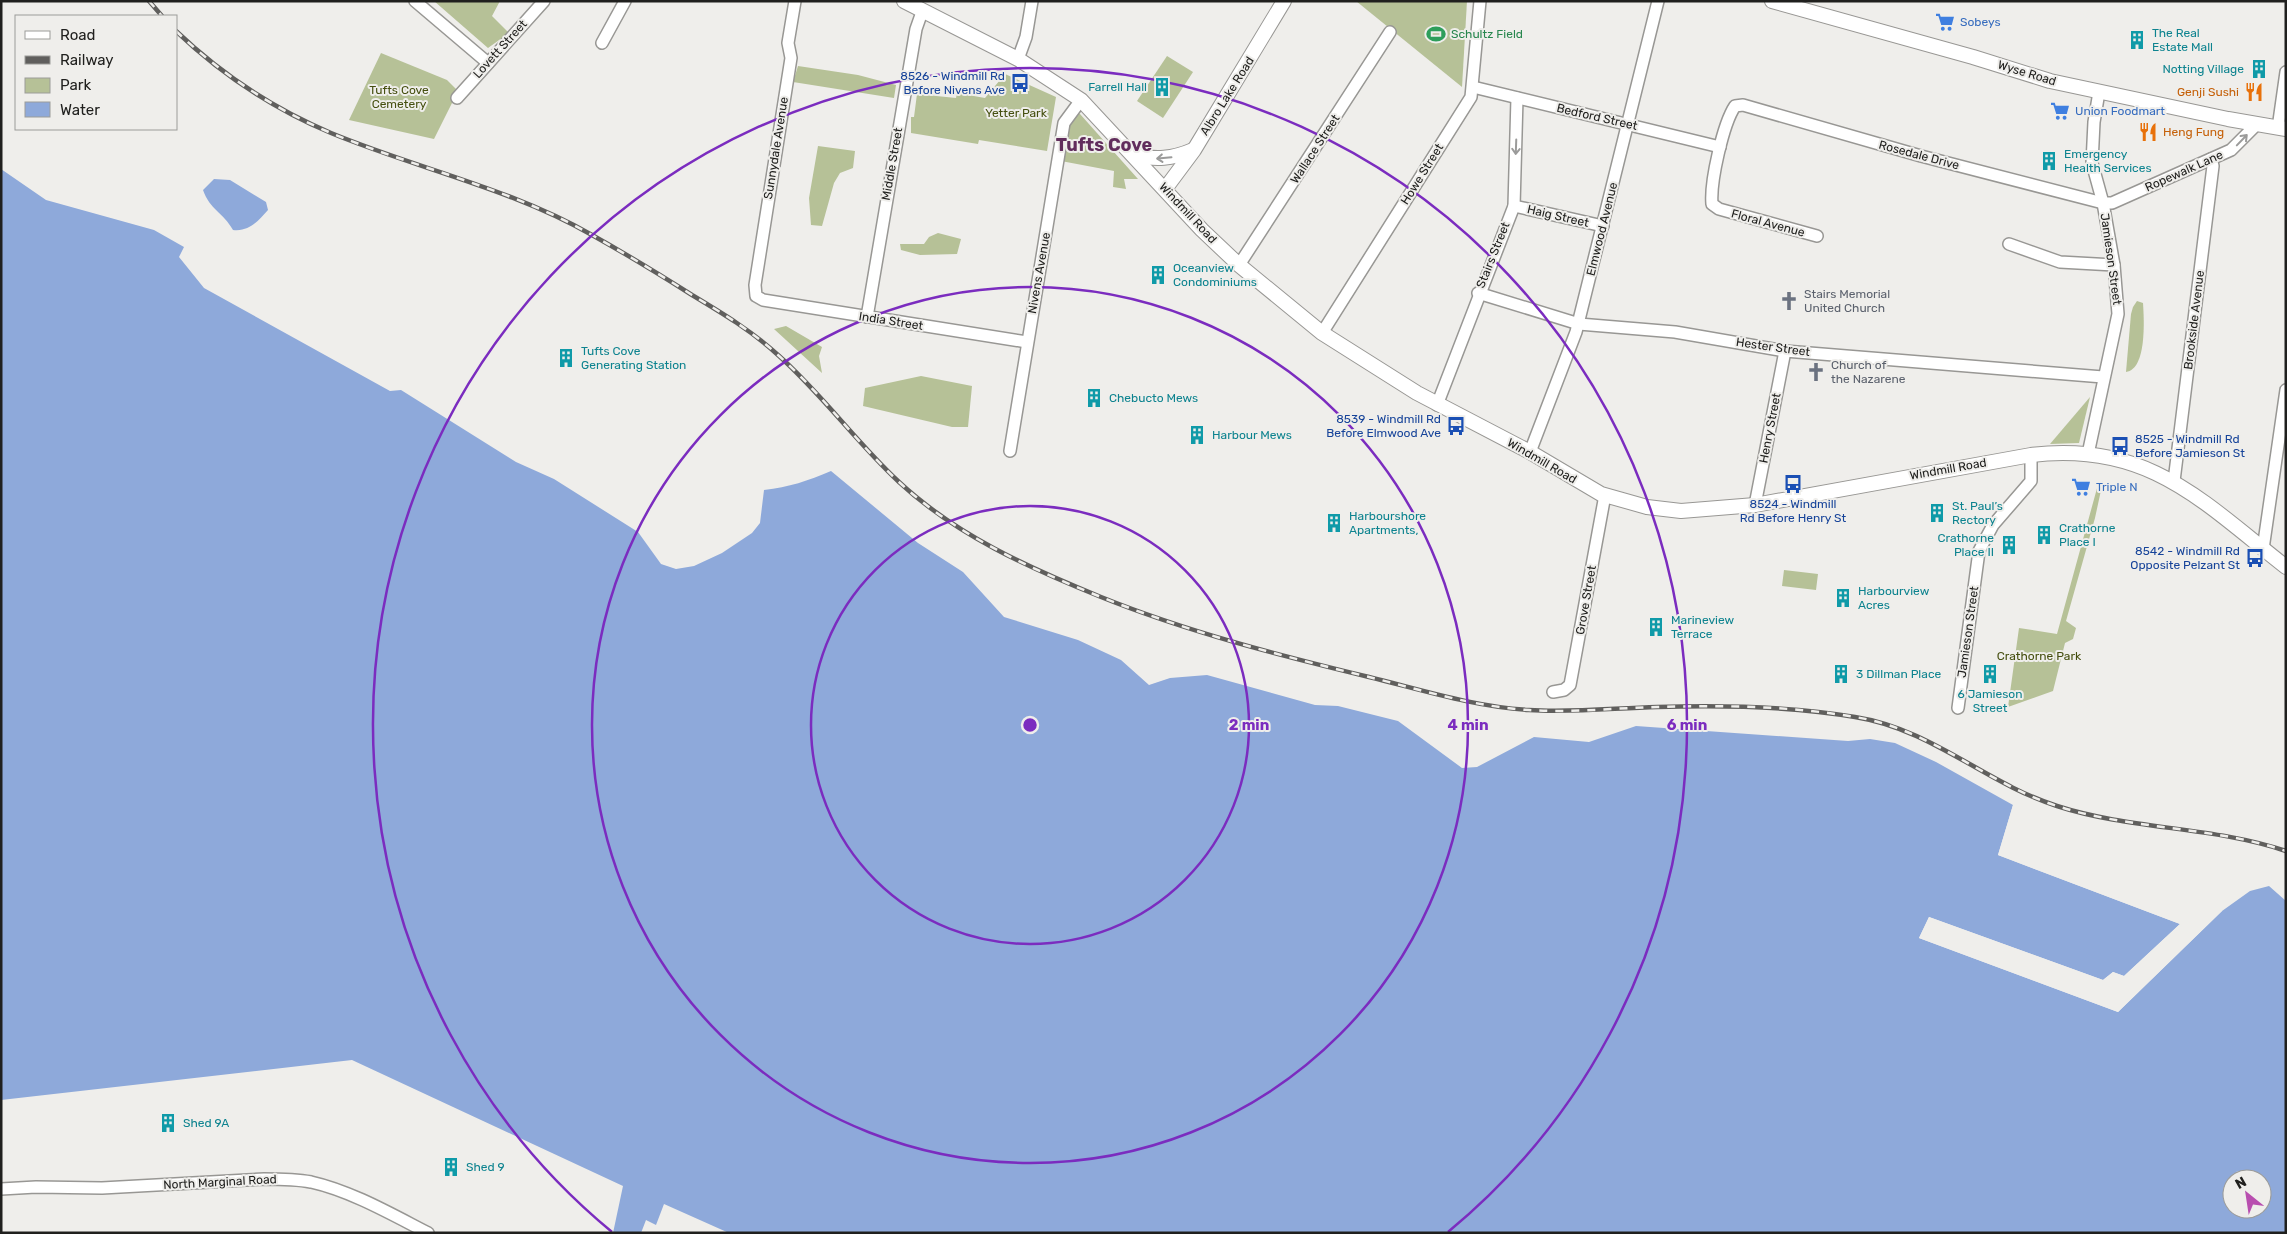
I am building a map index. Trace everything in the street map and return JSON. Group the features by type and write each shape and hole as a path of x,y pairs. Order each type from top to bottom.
{"main road":[{"name":"Windmill Road","path":"904,1 922,12 1018,59 1081,100 1202,230 1239,265 1322,333 1437,404 1530,452 1562,473 1605,495 1647,507 1680,511 1755,505 2031,454 2048,452 2088,454 2145,466 2174,481 2286,567"},
{"name":"Albro Lake Road","path":"1165,189 1194,150 1284,1"},
{"name":"Wyse Road","path":"1772,1 1974,57 2050,81 2282,128"},
{"path":"1134,155 1153,159 1176,157 1194,150"}],"street":[{"path":"415,1 488,63"},
{"name":"Lovett Street","path":"457,98 544,1"},
{"path":"602,44 625,1"},
{"name":"Sunnydale Avenue","path":"756,296 755,285 791,58 788,43 795,1"},
{"path":"1018,59 1026,37 1032,1"},
{"name":"Howe Street","path":"1322,333 1471,97 1480,1"},
{"name":"Elmwood Avenue","path":"1530,452 1579,324 1658,1"},
{"name":"Middle Street","path":"867,317 916,29 922,12"},
{"name":"Wallace Street","path":"1239,265 1390,32"},
{"path":"2282,128 2286,72"},
{"name":"Bedford Street","path":"1473,87 1720,147"},
{"name":"Jamieson Street","path":"2088,454 2103,377 2116,332 2118,314 2114,265 2103,203 2092,163 2094,122 2099,92"},
{"name":"Stairs Street","path":"1437,404 1478,293 1514,206 1518,98"},
{"name":"Nivens Avenue","path":"1010,451 1064,123 1081,100"},
{"name":"Rosedale Drive","path":"1720,147 1735,106 1743,105 1921,156 2103,203"},
{"name":"Ropewalk Lane","path":"2103,203 2112,203 2231,150 2256,124"},
{"name":"Floral Avenue","path":"1720,147 1711,194 1712,204 1719,209 1817,236"},
{"name":"Brookside Avenue","path":"2174,481 2213,166 2211,159"},
{"name":"Haig Street","path":"1514,206 1603,226"},
{"path":"2009,244 2060,262 2114,265"},
{"name":"Hester Street","path":"1478,293 1579,324 1675,332 1785,351 2103,377"},
{"name":"India Street","path":"756,296 763,300 1028,342"},
{"name":"Henry Street","path":"1755,505 1785,351"},
{"path":"2263,548 2281,461 2286,390"},
{"name":"Jamieson Street","path":"1958,708 1979,551 1992,525 2031,481 2031,454"},
{"name":"Grove Street","path":"1553,692 1564,690 1570,685 1605,495"},
{"name":"North Marginal Road","path":"1,1189 36,1187 102,1188 264,1178 310,1182 338,1190 428,1233"}],"green space":[{"path":"434,1 500,1 492,16 509,33 488,48"},
{"path":"1356,1 1467,1 1462,87"},
{"name":"Tufts Cove Cemetery","path":"381,53 447,80 458,91 434,139 349,120"},
{"path":"1167,56 1193,72 1163,118 1137,101"},
{"path":"798,66 858,75 896,85 894,98 793,82"},
{"name":"Yetter Park","path":"1005,74 1056,97 1047,151 979,140 978,144 911,133 911,117 914,117 917,94 956,98 957,93 985,98"},
{"path":"1074,114 1080,114 1138,179 1124,179 1126,189 1113,187 1114,171 1061,161 1067,126"},
{"path":"818,146 855,151 853,168 840,173 834,183 822,226 811,225 809,198"},
{"path":"938,233 961,239 957,254 920,255 901,250 900,244 924,244 929,237"},
{"path":"2137,301 2143,303 2143,342 2138,362 2133,369 2126,372 2131,314"},
{"path":"786,326 822,347 819,356 822,373 774,329"},
{"path":"921,376 972,386 968,427 952,427 863,406 865,388"},
{"path":"2090,397 2079,443 2050,444"},
{"name":"Crathorne Park","path":"2099,481 2103,481 2095,518 2066,621 2076,628 2073,639 2065,643 2053,691 2008,707 2019,628 2057,634"},
{"path":"1784,570 1818,574 1816,590 1782,586"}],"water":[{"path":"1,169 46,200 154,230 184,247 179,257 204,288 390,391 401,390 516,462 554,479 638,532 661,564 676,569 694,566 722,553 752,533 760,523 764,490 798,483 831,471 918,543 963,572 1004,617 1078,640 1121,660 1149,685 1170,678 1207,675 1315,705 1338,706 1398,721 1462,768 1477,767 1534,737 1589,742 1636,726 1848,741 1870,739 1895,743 1936,762 2013,805 1998,855 2180,924 2124,976 2113,972 2103,980 1929,917 1919,938 2118,1012 2222,911 2250,891 2269,886 2286,901 2286,1233 729,1233 664,1204 656,1225 646,1220 641,1233 613,1233 623,1186 352,1060 1,1100"},
{"path":"214,179 230,180 266,202 268,210 257,222 244,229 233,230 209,202 203,190"}],"pier":[{"path":"2013,805 2015,806 2001,854 2181,921 2182,925 2126,978 2113,974 2103,982 1930,920 1922,937 2118,1009 2212,917 2220,910 2222,911 2118,1012 1919,938 1929,917 2103,980 2113,972 2124,976 2180,924 1998,855"}],"railway":[{"path":"149,1 161,15"},
{"path":"178,33 230,76 289,113 364,146 529,204 592,235 655,272 736,323 768,346 794,370 883,467 921,501 944,518 1020,562 1134,610 1200,632 1301,660 1469,702 1509,708 1561,711 1732,706 1831,713 1855,717 1883,723 1934,744 2006,784 2057,806 2114,820 2229,837 2286,851"}],"place":[{"name":"Sobeys","path":"1945,22"},
{"name":"Schultz Field","path":"1436,34"},
{"name":"The Real Estate Mall","path":"2137,40"},
{"name":"Notting Village","path":"2259,69"},
{"name":"8526 - Windmill Rd Before Nivens Ave","path":"1020,83"},
{"name":"Farrell Hall","path":"1162,87"},
{"name":"Genji Sushi","path":"2254,92"},
{"name":"Union Foodmart","path":"2060,111"},
{"name":"Heng Fung","path":"2148,132"},
{"name":"Emergency Health Services","path":"2049,161"},
{"name":"Oceanview Condominiums","path":"1158,275"},
{"name":"Stairs Memorial United Church","path":"1789,301"},
{"name":"Tufts Cove Generating Station","path":"566,358"},
{"name":"Church of the Nazarene","path":"1816,372"},
{"name":"Chebucto Mews","path":"1094,398"},
{"name":"8539 - Windmill Rd Before Elmwood Ave","path":"1456,426"},
{"name":"Harbour Mews","path":"1197,435"},
{"name":"8525 - Windmill Rd Before Jamieson St","path":"2120,446"},
{"name":"8524 - Windmill Rd Before Henry St","path":"1793,484"},
{"name":"Triple N","path":"2081,487"},
{"name":"St. Paul’s Rectory","path":"1937,513"},
{"name":"Harbourshore Apartments,","path":"1334,523"},
{"name":"Crathorne Place I","path":"2044,535"},
{"name":"Crathorne Place II","path":"2009,545"},
{"name":"8542 - Windmill Rd Opposite Pelzant St","path":"2255,558"},
{"name":"Harbourview Acres","path":"1843,598"},
{"name":"Marineview Terrace","path":"1656,627"},
{"name":"3 Dillman Place","path":"1841,674"},
{"name":"6 Jamieson Street","path":"1990,674"},
{"name":"Shed 9A","path":"168,1123"},
{"name":"Shed 9","path":"451,1167"}],"district":[{"name":"Tufts Cove","path":"1104,145"}]}
